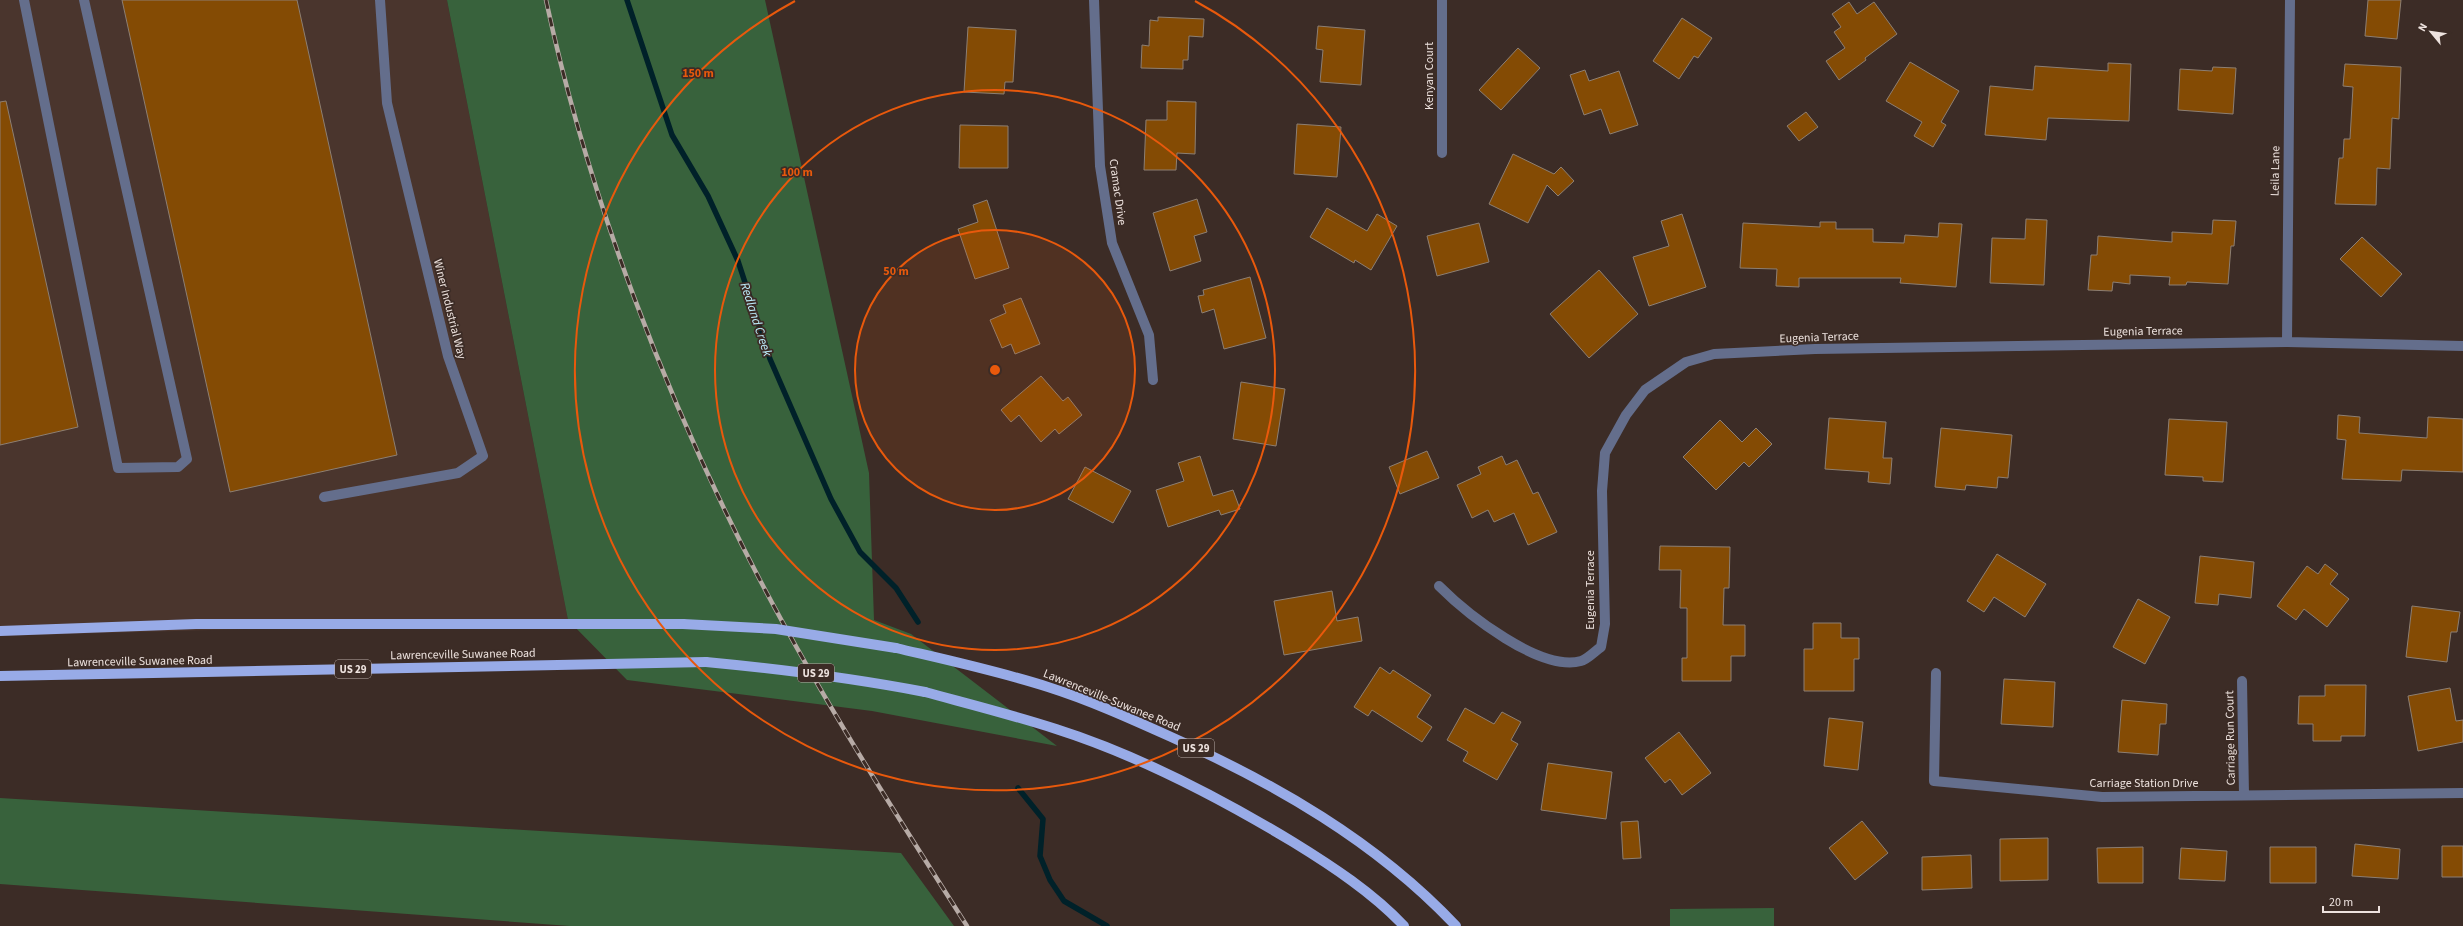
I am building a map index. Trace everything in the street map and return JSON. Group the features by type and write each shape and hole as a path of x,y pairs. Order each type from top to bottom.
{"main road":[{"name":"Lawrenceville-Suwanee Road","path":"0,630 196,624 683,624 776,629 896,648 966,664 1049,687 1136,721 1231,764 1309,808 1370,848 1423,892 1456,926"},
{"name":"Lawrenceville Suwanee Road","path":"0,676 706,662 790,669 858,679 925,692 1057,729 1131,759 1200,790 1321,859 1361,889 1404,926"}],"street":[{"path":"24,0 118,468 178,467 187,459 84,0"},
{"name":"Winer Industrial Way","path":"324,497 458,473 483,456 448,356 387,103 380,0"},
{"name":"Cramac Drive","path":"1094,0 1100,166 1112,243 1149,335 1153,380"},
{"name":"Kenyan Court","path":"1442,0 1442,153"},
{"name":"Leila Lane","path":"2287,342 2290,0"},
{"name":"Eugenia Terrace","path":"1439,586 1457,604 1526,651 1558,663 1582,661 1601,647 1605,624 1602,491 1605,453 1626,415 1645,390 1686,362 1714,354 1815,349 2287,342 2463,346"},
{"name":"Carriage Station Drive","path":"1936,673 1934,781 2102,797 2463,793"},
{"name":"Carriage Run Court","path":"2242,681 2244,796"}],"shaded area":[{"path":"0,0 447,0 568,620 0,636"}],"green space":[{"path":"447,0 765,0 869,473 874,620 911,634 1057,746 872,711 627,680 568,620"},
{"path":"0,798 901,853 954,926 570,926 0,884"},
{"path":"1774,908 1774,926 1670,926 1670,909"}],"building":[{"path":"122,0 297,0 397,455 230,492"},
{"path":"2368,0 2401,0 2397,39 2365,36"},
{"path":"1849,2 1857,14 1874,2 1897,34 1839,80 1826,61 1845,48 1834,32 1841,27 1832,14"},
{"path":"1158,17 1204,19 1203,37 1189,36 1188,60 1183,60 1183,69 1141,68 1142,45 1149,46 1150,20 1158,21"},
{"path":"1682,18 1712,38 1698,58 1694,56 1679,79 1653,61"},
{"path":"1318,26 1365,30 1361,85 1320,82 1323,50 1316,49"},
{"path":"968,27 1016,30 1013,82 1005,82 1004,94 964,92"},
{"path":"1518,48 1540,68 1501,110 1479,90"},
{"path":"1910,62 1959,91 1941,122 1946,125 1933,147 1914,136 1922,122 1886,101"},
{"path":"2108,63 2131,64 2129,121 2048,118 2046,140 1985,135 1990,86 2033,90 2035,66 2108,71"},
{"path":"2345,64 2401,67 2399,119 2392,118 2390,169 2377,168 2376,205 2335,204 2339,158 2343,158 2344,139 2350,139 2353,87 2343,86"},
{"path":"2213,67 2236,68 2233,114 2178,110 2180,69 2212,71"},
{"path":"1585,70 1589,81 1619,71 1638,125 1610,134 1601,109 1584,115 1570,75"},
{"path":"6,101 78,427 0,445 0,102"},
{"path":"1167,101 1196,102 1195,154 1177,153 1176,170 1144,170 1146,120 1167,120"},
{"path":"1806,112 1818,127 1799,141 1787,126"},
{"path":"1297,124 1341,127 1337,177 1294,174"},
{"path":"960,125 1008,126 1008,168 959,168"},
{"path":"1513,154 1554,174 1561,167 1574,181 1558,196 1547,185 1528,223 1489,204"},
{"path":"1197,199 1207,232 1194,236 1201,261 1170,271 1153,213"},
{"path":"987,200 1009,268 975,279 958,229 978,222 973,205"},
{"path":"1327,208 1367,231 1377,214 1397,226 1371,270 1355,260 1354,263 1310,237"},
{"path":"1682,214 1706,287 1649,306 1633,257 1669,246 1661,221"},
{"path":"2026,219 2047,220 2044,285 1990,283 1992,238 2025,239"},
{"path":"2213,220 2236,221 2234,246 2231,246 2228,284 2187,282 2186,285 2169,285 2170,277 2130,275 2130,284 2113,282 2112,291 2088,290 2091,255 2097,255 2098,236 2172,242 2172,232 2212,234"},
{"path":"1820,222 1836,222 1836,229 1873,229 1873,242 1904,243 1905,235 1938,237 1939,223 1962,224 1956,287 1900,283 1901,278 1799,278 1799,287 1776,286 1777,269 1740,268 1743,223 1820,227"},
{"path":"1479,223 1489,262 1437,276 1427,236"},
{"path":"2362,237 2402,274 2381,297 2340,259"},
{"path":"1599,270 1638,314 1589,358 1550,314"},
{"path":"1250,277 1266,338 1224,349 1214,309 1202,313 1198,296 1204,295 1203,290"},
{"path":"1021,298 1040,344 1015,354 1011,344 1002,348 990,320 1006,313 1003,305"},
{"path":"1041,376 1063,401 1068,397 1082,415 1059,434 1055,429 1041,442 1019,415 1011,422 1001,410"},
{"path":"1241,382 1285,389 1276,446 1233,439"},
{"path":"2338,415 2360,417 2359,433 2427,438 2428,417 2463,419 2463,472 2402,470 2401,481 2342,479 2346,440 2337,439"},
{"path":"1829,418 1886,422 1883,458 1892,458 1890,484 1868,482 1869,472 1825,469"},
{"path":"2169,419 2227,422 2223,482 2203,481 2203,477 2165,475"},
{"path":"1720,420 1742,442 1756,428 1772,444 1749,467 1744,462 1716,490 1683,457"},
{"path":"1941,428 2012,435 2008,478 1998,477 1997,488 1966,485 1965,490 1935,487"},
{"path":"1427,451 1439,478 1400,494 1389,467"},
{"path":"1200,456 1213,496 1233,490 1240,509 1221,515 1219,510 1168,527 1156,490 1184,481 1178,463"},
{"path":"1502,456 1506,465 1517,460 1533,494 1538,492 1557,532 1528,545 1514,513 1494,522 1488,510 1472,518 1457,485 1481,474 1478,467"},
{"path":"1085,467 1131,491 1113,523 1068,499"},
{"path":"1660,546 1730,547 1729,588 1724,588 1723,625 1745,625 1745,656 1731,656 1731,681 1682,681 1682,658 1687,658 1687,608 1680,608 1681,570 1659,570"},
{"path":"1997,554 2046,584 2025,617 1994,597 1984,612 1967,601"},
{"path":"2200,556 2254,562 2251,598 2219,594 2218,605 2195,603"},
{"path":"2325,564 2338,574 2330,584 2349,599 2327,627 2304,609 2296,620 2277,606 2307,566 2318,574"},
{"path":"1332,591 1337,621 1358,617 1362,641 1284,655 1274,601"},
{"path":"2138,599 2170,617 2145,664 2113,647"},
{"path":"2412,606 2460,612 2457,632 2451,632 2447,662 2406,657"},
{"path":"1813,623 1841,623 1841,638 1859,638 1859,659 1854,659 1854,691 1804,691 1804,649 1813,649"},
{"path":"1380,667 1390,674 1393,670 1431,695 1417,717 1432,727 1422,742 1372,710 1368,716 1354,707"},
{"path":"2004,679 2055,682 2053,727 2001,724"},
{"path":"2325,685 2366,685 2365,736 2341,736 2341,741 2313,741 2313,724 2298,724 2299,696 2325,696"},
{"path":"2450,688 2456,721 2463,720 2463,742 2418,751 2408,696"},
{"path":"2122,700 2167,704 2166,724 2160,724 2158,755 2118,752"},
{"path":"1465,708 1494,724 1502,712 1521,722 1511,740 1518,744 1497,780 1463,761 1468,752 1447,740"},
{"path":"1829,718 1863,722 1858,770 1824,766"},
{"path":"1679,732 1711,773 1682,795 1670,779 1665,783 1645,758"},
{"path":"1548,763 1612,772 1606,819 1541,810"},
{"path":"1638,821 1641,858 1623,859 1621,822"},
{"path":"1862,821 1888,853 1855,880 1829,848"},
{"path":"2048,838 2048,880 2000,881 2000,839"},
{"path":"2355,844 2400,849 2398,879 2352,876"},
{"path":"2442,846 2463,846 2463,877 2442,877"},
{"path":"2143,847 2143,883 2098,883 2097,848"},
{"path":"2270,847 2316,847 2316,883 2270,883"},
{"path":"2181,848 2227,851 2225,881 2179,879"},
{"path":"1971,855 1972,888 1922,890 1922,857"}],"waterway":[{"name":"Redland Creek","path":"627,0 672,135 708,196 738,261 770,359 831,499 860,552 896,588 918,622"},
{"name":"Redland Creek","path":"1018,788 1043,819 1040,856 1050,880 1064,901 1107,926"}],"railway":[{"path":"546,0 563,74 584,149 608,224 634,298 663,372 694,444 761,582 809,670 887,799 967,926"}]}
